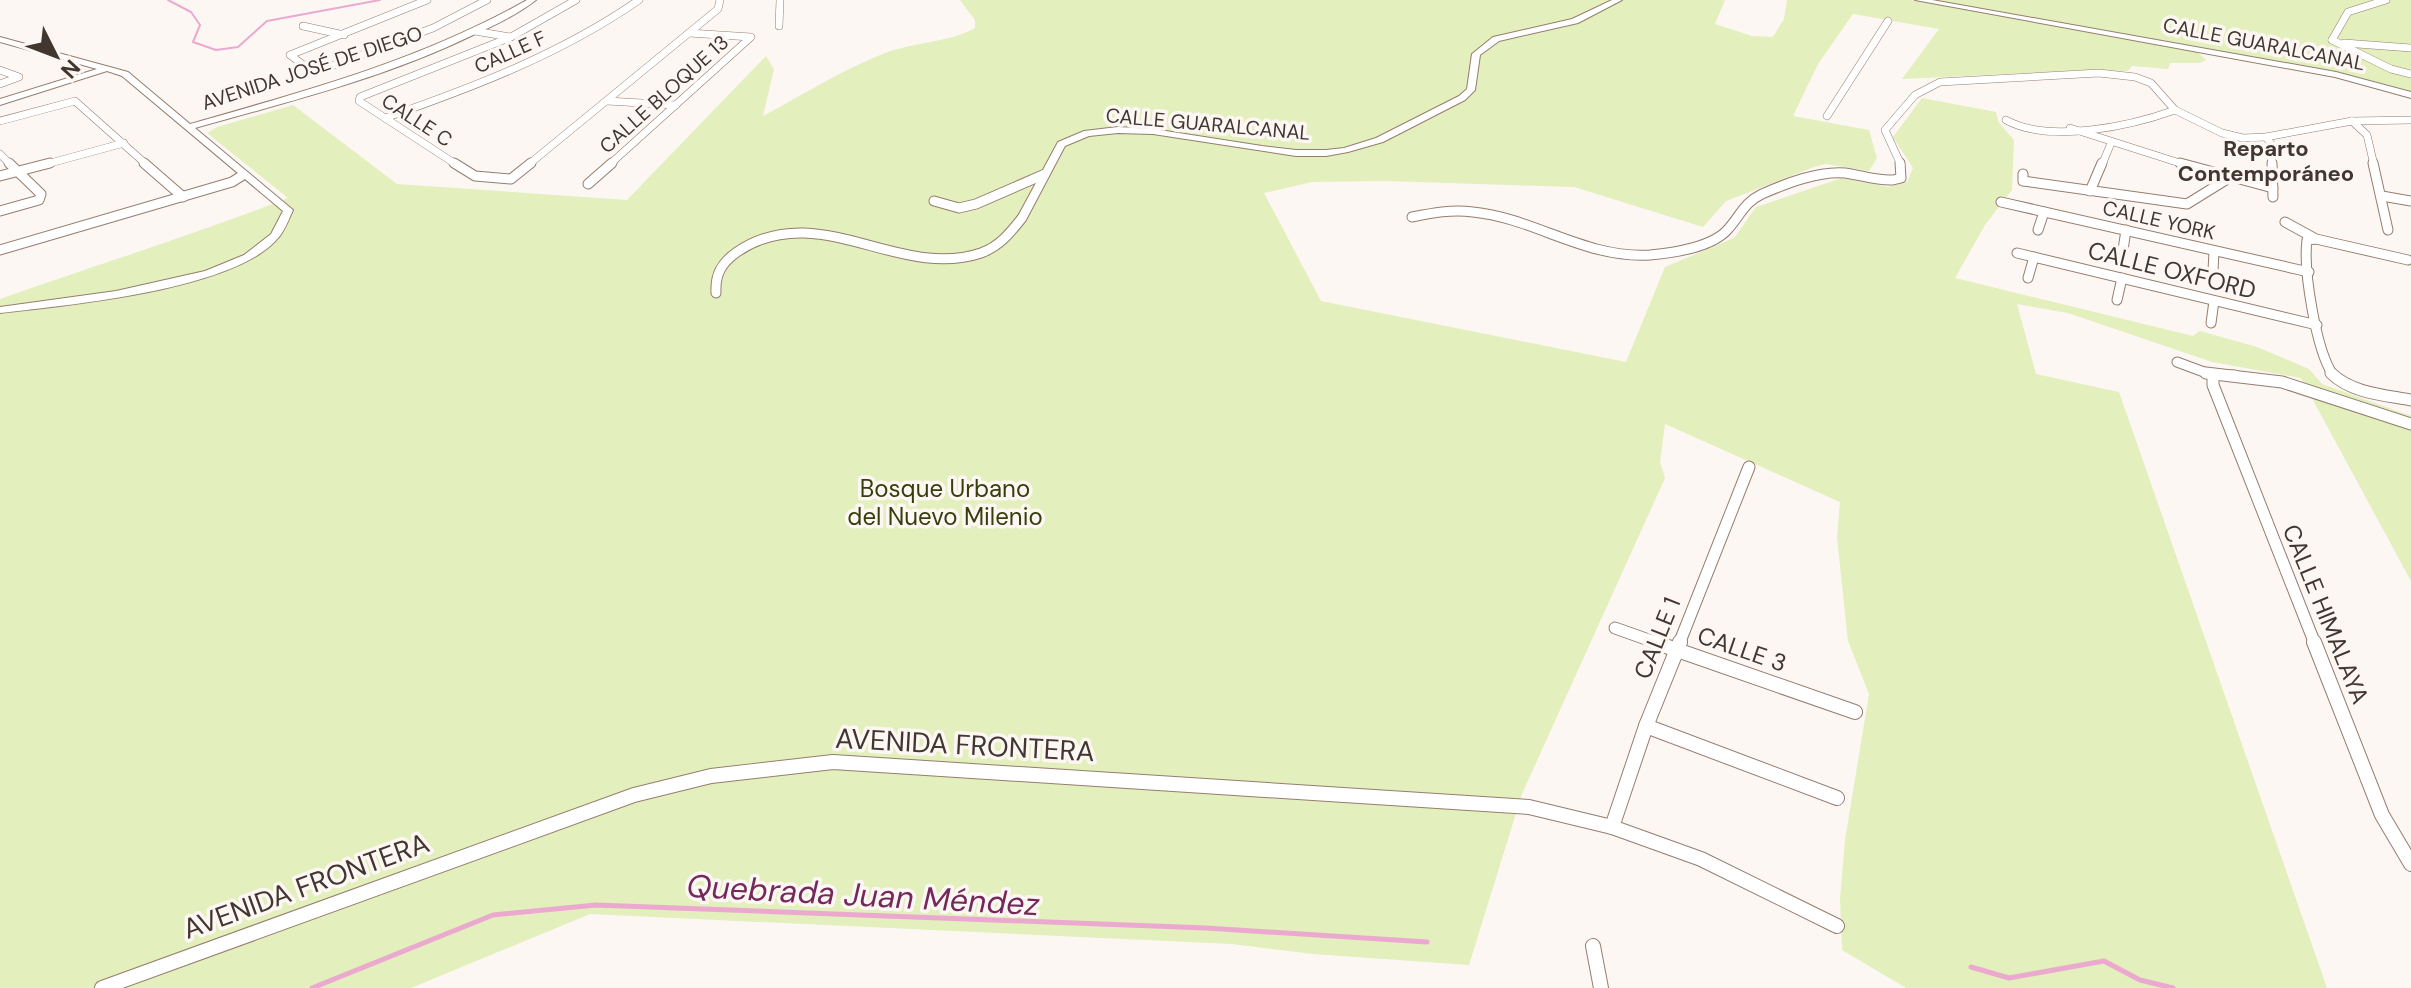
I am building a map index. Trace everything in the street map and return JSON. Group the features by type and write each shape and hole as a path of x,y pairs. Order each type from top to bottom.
{"street":[{"path":"427,0 290,55 309,69 324,69 433,28 487,0"},
{"name":"AVENIDA JOSÉ DE DIEGO","path":"188,127 349,79 475,31 532,0"},
{"name":"CALLE C","path":"576,0 511,37 360,97 359,101 475,176 511,179 607,101"},
{"path":"627,0 639,0"},
{"name":"CALLE F","path":"385,118 516,68 583,37 639,0"},
{"path":"607,101 718,9 720,0"},
{"path":"779,26 780,0"},
{"name":"CALLE GUARALCANAL","path":"716,293 713,279 718,267 730,256 776,234 802,230 931,258 953,258 987,250 1015,232 1061,144 1070,138 1101,130 1148,132 1285,153 1327,153 1383,138 1462,98 1471,90 1476,54 1496,39 1575,21 1618,0"},
{"name":"CALLE GUARALCANAL","path":"1919,0 2336,75 2411,95"},
{"path":"2332,40 2348,12 2386,0"},
{"path":"1840,114 1828,114 1888,21"},
{"path":"303,26 345,35"},
{"path":"475,31 511,37"},
{"name":"CALLE BLOQUE 13","path":"588,184 751,37 689,33"},
{"path":"0,39 110,67 125,74 288,210 286,225 268,245 215,272 176,284 0,310"},
{"path":"2332,40 2411,48"},
{"path":"2332,40 2391,69 2411,74"},
{"path":"0,102 110,67"},
{"path":"0,70 19,77 0,84"},
{"path":"1412,217 1446,210 1486,211 1571,244 1615,254 1650,255 1687,247 1726,234 1748,201 1812,177 1842,173 1887,183 1901,178 1901,165 1885,130 1910,95 1922,87 1940,82 2109,74 2151,83 2175,110 2222,133 2243,138 2266,137 2352,121 2411,120"},
{"path":"0,121 75,101 183,197"},
{"path":"607,101 676,105"},
{"path":"2006,120 2013,126 2030,130 2070,128 2132,123 2175,110"},
{"path":"2352,121 2367,135 2388,230"},
{"path":"2070,128 2273,193 2271,144 2266,137"},
{"path":"0,176 124,143"},
{"path":"2090,191 2111,143"},
{"path":"0,154 41,194 39,200 0,211"},
{"path":"934,201 959,208 976,204 1045,174"},
{"path":"2023,174 2023,181 2187,204 2229,178"},
{"path":"0,250 232,182 243,175"},
{"path":"2382,196 2411,201"},
{"name":"CALLE YORK","path":"2001,202 2309,272"},
{"path":"2038,230 2044,212"},
{"path":"2285,222 2316,239 2409,259 2411,271"},
{"path":"2123,250 2126,230"},
{"path":"2316,239 2307,240 2306,245 2317,325 2327,369 2338,380 2411,400"},
{"path":"2213,271 2214,251"},
{"name":"CALLE OXFORD","path":"2017,253 2317,325"},
{"path":"2028,278 2034,257"},
{"path":"2117,300 2122,278"},
{"path":"2211,323 2214,301"},
{"path":"2177,362 2213,375 2232,374 2282,382 2411,424"},
{"name":"CALLE HIMALAYA","path":"2213,375 2213,385 2382,815 2411,864"},
{"name":"CALLE 1","path":"1612,827 1646,726 1749,467"},
{"name":"CALLE 3","path":"1615,628 1855,712"},
{"path":"1646,726 1837,798"},
{"name":"AVENIDA FRONTERA","path":"102,988 634,795 711,776 833,762 1529,807 1612,827 1701,859 1837,926"},
{"path":"1593,946 1601,988"}],"green space":[{"name":"Bosque Urbano del Nuevo Milenio","path":"960,0 1725,0 1715,24 1752,36 1773,37 1784,19 1787,0 2411,0 2411,95 2357,77 2194,49 2206,60 2200,63 2170,63 2168,69 2132,66 2128,71 1902,79 1939,29 1853,14 1818,64 1793,116 1869,130 1877,158 1869,171 1825,164 1814,167 1726,201 1703,227 1574,187 1386,181 1312,182 1264,193 1321,301 1626,362 1665,267 1734,238 1756,207 1842,178 1888,187 1907,182 1913,168 1893,137 1922,98 1996,112 1999,123 2014,140 2012,190 1985,225 1955,278 2193,336 2200,331 2257,347 2309,369 2322,384 2411,416 2411,581 2301,378 2212,362 2068,313 2017,304 2036,374 2119,392 2327,988 1906,988 1842,950 1840,899 1845,840 1869,694 1848,641 1837,538 1840,502 1665,424 1660,462 1665,478 1522,794 1469,965 1313,954 1232,944 590,914 411,988 0,988 0,299 288,198 207,133 217,127 293,105 397,184 627,200 766,56 774,69 763,116 885,53 954,37 975,28 975,20"}],"waterway":[{"path":"168,0 191,12 200,25 193,42 216,50 238,47 267,21 380,0"},
{"name":"Quebrada Juan Méndez","path":"312,988 493,915 596,905 1206,928 1427,942"},
{"name":"Quebrada Juan Méndez","path":"1971,967 2009,978 2104,961 2140,980 2173,988"}],"district":[{"name":"Reparto Contemporáneo","path":"2266,160"}]}
